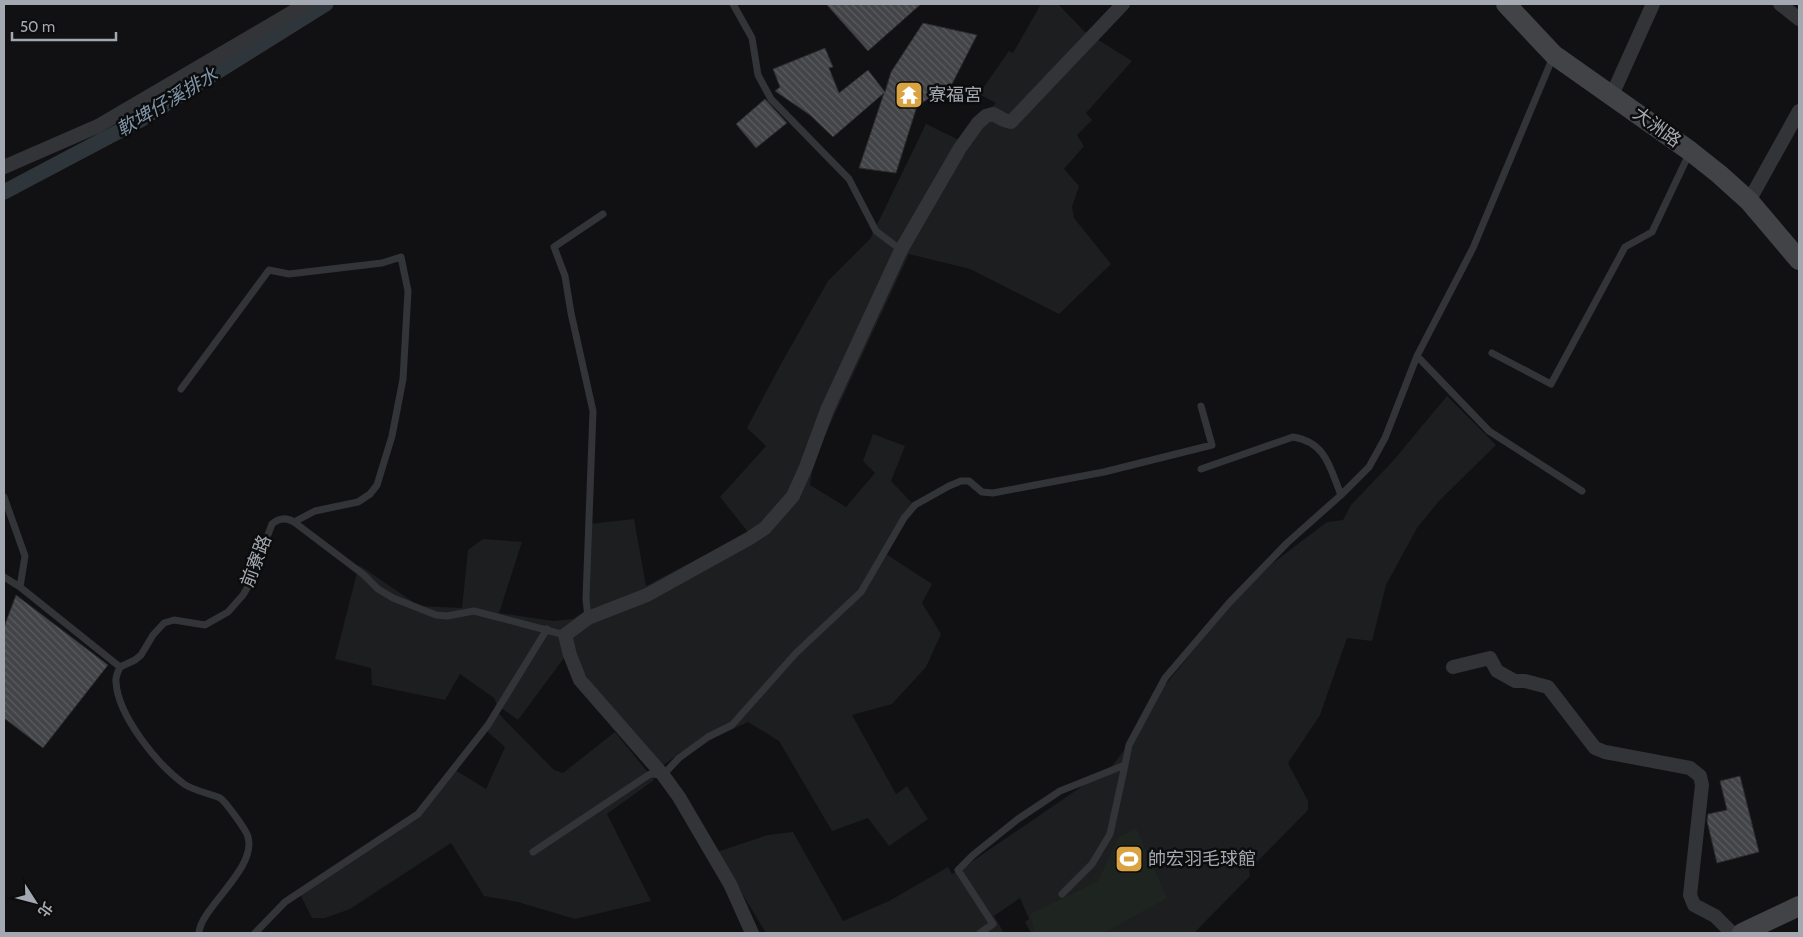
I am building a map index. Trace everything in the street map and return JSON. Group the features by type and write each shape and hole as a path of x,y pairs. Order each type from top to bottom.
{"street":[{"path":"4,167 98,126 306,4"},
{"path":"752,933 730,884 678,797 663,775 580,680 570,655 565,635 588,618 647,595 765,528 793,496 827,410 901,250 960,148 978,123 986,116 993,114 1011,122 1123,4"},
{"name":"大洲路","path":"1506,4 1554,55 1690,151 1749,201 1799,260"},
{"path":"1612,95 1653,4"},
{"path":"1780,4 1799,19"},
{"path":"1749,201 1799,111"},
{"path":"1453,667 1490,658 1497,671 1515,681 1525,681 1548,687 1595,748 1605,752 1690,768 1700,776 1702,784 1690,895 1694,905 1715,916 1732,933"},
{"path":"1742,933 1799,906"}],"lane":[{"path":"733,4 752,38 758,75 771,99 849,180 876,231 901,250"},
{"path":"1062,894 1092,864 1110,834 1129,745 1164,678 1230,603 1287,543 1342,495 1369,467 1385,438 1417,356 1473,248 1554,55"},
{"path":"1492,353 1551,384 1625,247 1652,232 1690,151"},
{"path":"588,618 586,599 593,410 571,313 565,276 554,247 603,214"},
{"path":"181,388 269,270 289,274 382,263 401,257 408,291 403,379 392,436 377,485 370,494 358,502 315,511 294,522"},
{"path":"1417,356 1489,431 1582,491"},
{"path":"533,852 650,774 663,775 679,758 708,736 732,725 796,653 861,592 904,518 915,505 962,481 969,481 982,492 993,494 1104,472 1212,445 1202,406"},
{"path":"1201,469 1293,437 1300,438 1314,445 1325,456 1342,495"},
{"path":"4,497 25,556 20,587"},
{"name":"前寮路","path":"120,667 141,655 153,635 164,623 174,620 205,625 228,612 244,595 272,524 285,518 294,522 364,575 378,590 393,598 436,615 448,616 474,611 565,635"},
{"path":"4,577 20,587 120,667 115,680 120,696 133,727 148,748 185,785 222,799 248,836 248,849 245,861 232,883 207,916 199,933"},
{"path":"255,933 285,902 418,814 488,725 547,629"},
{"path":"980,933 993,924 958,870 1018,819 1060,790 1125,765"}],"shaded area":[{"path":"1041,4 1058,4 1084,31 1132,61 1086,113 1092,120 1077,135 1084,146 1064,169 1079,186 1072,207 1074,218 1111,264 1059,314 970,269 909,254 814,459 810,485 846,507 875,473 863,461 873,434 905,446 891,481 912,503 886,554 932,584 922,603 941,634 926,667 892,704 852,715 896,794 907,786 928,819 889,846 868,818 832,831 779,741 748,722 680,753 661,767 597,692 585,674 564,658 518,720 497,705 494,698 460,674 445,700 372,685 371,668 335,659 359,565 419,606 462,608 468,550 483,539 522,542 499,613 553,621 573,619 589,608 589,524 634,519 646,586 748,532 720,497 766,446 747,428 782,362 828,281 870,239 926,124 959,140 996,103 979,94 1009,51 1013,53"},
{"path":"1447,396 1496,445 1439,501 1417,528 1386,585 1372,641 1347,638 1320,715 1288,763 1308,801 1308,810 1249,870 1250,876 1194,933 1031,933 1025,922 1029,919 1020,898 994,916 1004,933 766,933 717,852 768,835 793,832 843,921 889,901 948,867 952,874 964,867 1113,765 1133,738 1148,706 1229,607 1273,563 1327,522 1343,520 1351,505 1393,461"},
{"path":"498,713 554,770 563,773 615,732 654,780 607,814 651,901 575,919 518,902 484,896 451,843 350,909 325,918 312,918 299,892 417,815 452,768 486,789 505,747 482,727"},
{"name":"帥宏羽毛球館","path":"1136,828 1167,898 1104,933 1035,933 1030,914 1098,881 1119,837"}],"building":[{"path":"826,4 921,4 868,51"},
{"path":"923,23 977,35 952,84 917,106 896,173 859,168 884,93 833,137 810,115 775,91 780,87 773,69 825,48 833,67 829,68 839,93 868,70 885,92 891,72"},
{"path":"765,99 787,123 756,148 736,124"},
{"path":"16,595 108,665 43,748 4,718 4,627"},
{"path":"1740,776 1759,852 1717,863 1707,821 1708,814 1727,810 1720,781"}],"waterway":[{"name":"軟埤仔溪排水","path":"4,192 142,119 326,4"}],"place":[{"name":"寮福宮","path":"909,95"},
{"name":"帥宏羽毛球館","path":"1129,859"}]}
